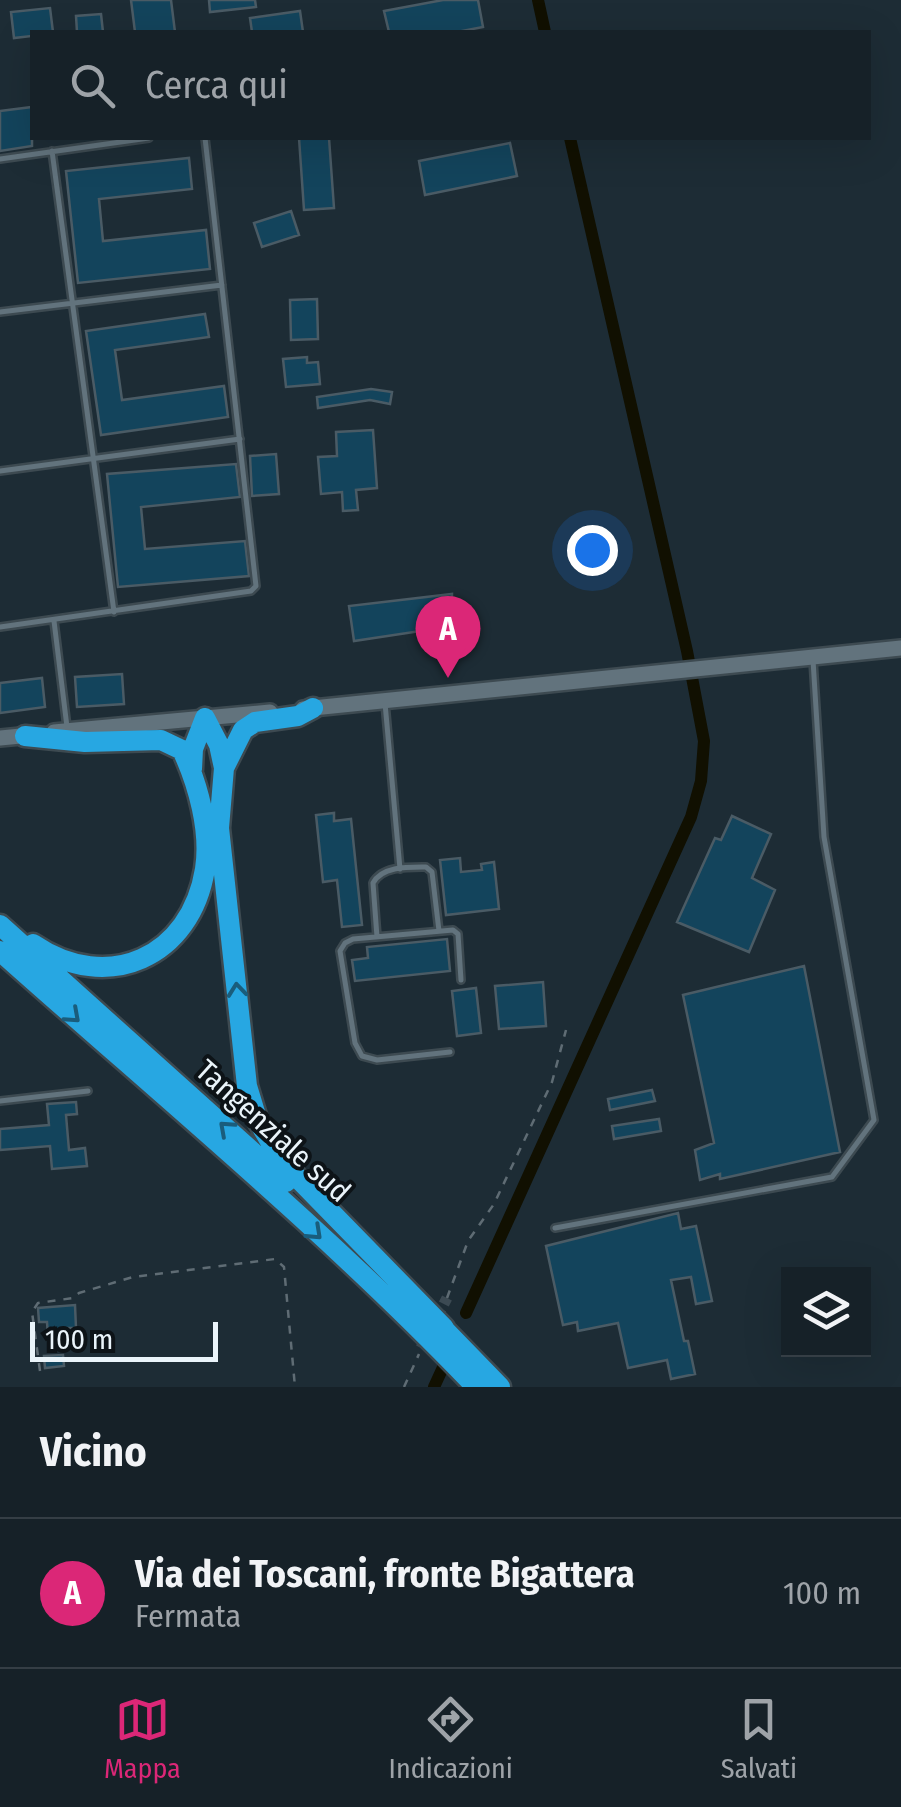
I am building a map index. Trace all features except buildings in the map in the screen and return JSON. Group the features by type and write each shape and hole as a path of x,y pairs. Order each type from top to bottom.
{"highway":[{"path":"224,768 243,730 255,722 298,716 313,708"},
{"path":"205,718 219,745 224,768 219,828 247,1086 257,1119 300,1182 444,1328"},
{"path":"192,771 193,749 205,718"},
{"path":"1,920 48,954 71,964 114,967 136,962 154,953 183,926 201,889 206,864 205,830 192,771 182,750 161,740 85,742 25,736"},
{"name":"Tangenziale sud","path":"1,920 444,1328 500,1387"},
{"name":"Tangenziale sud","path":"0,951 268,1190 476,1387"}],"main road":[{"path":"0,738 901,648"}],"lane":[{"path":"0,158 134,140"},
{"path":"0,627 250,591 256,586 205,140"},
{"path":"52,151 114,612"},
{"path":"0,312 222,285"},
{"path":"0,471 240,439"},
{"path":"54,621 68,731"},
{"path":"555,1228 832,1176 874,1120 824,837 813,657"},
{"path":"385,700 400,869"},
{"path":"377,937 373,883 384,871 426,866 432,872 439,931"},
{"path":"450,1052 378,1060 362,1056 340,950 353,939 452,930 458,934 462,980"},
{"path":"0,1101 88,1091"}],"path":[{"path":"447,1298 468,1241 494,1204 552,1082 566,1030"},
{"path":"40,1372 32,1312 38,1302 73,1298 132,1277 275,1259 284,1267 295,1387"},
{"path":"404,1387 422,1348"}],"waterway":[{"path":"538,0 545,30"},
{"path":"466,1313 691,817 701,781 704,741 687,651 570,140"},
{"path":"434,1387 445,1363"}],"tunnel":[{"path":"421,1348 447,1298"}],"place":[{"name":"Via dei Toscani, fronte Bigattera","path":"448,678"}]}
